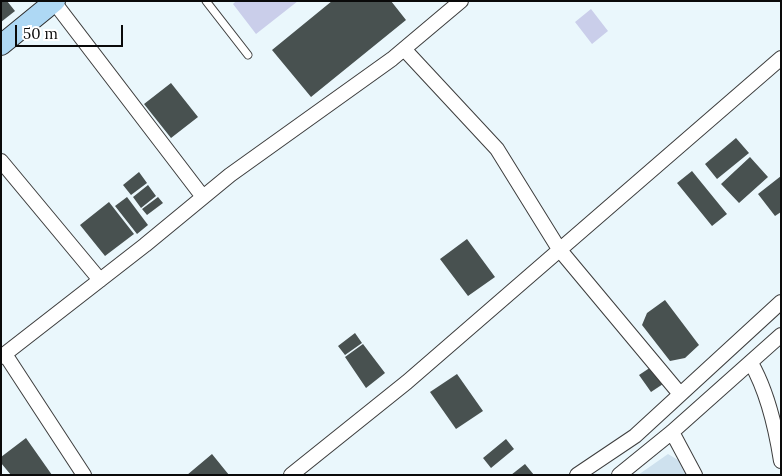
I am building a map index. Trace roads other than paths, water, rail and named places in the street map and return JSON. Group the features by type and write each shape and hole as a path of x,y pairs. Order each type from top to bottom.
{"street":[{"path":"84,475 3,355 100,280 230,175 404,49 461,1"},
{"path":"1,45 54,2 203,198"},
{"path":"404,49 497,149 559,249 680,394"},
{"path":"291,475 406,382 781,58"},
{"path":"1,161 100,280"},
{"path":"577,475 635,436 781,302"},
{"path":"619,475 672,432 781,335"},
{"path":"751,363 759,377 778,442 781,461"},
{"path":"672,432 695,475"}],"lane":[{"path":"206,1 248,55"}]}
